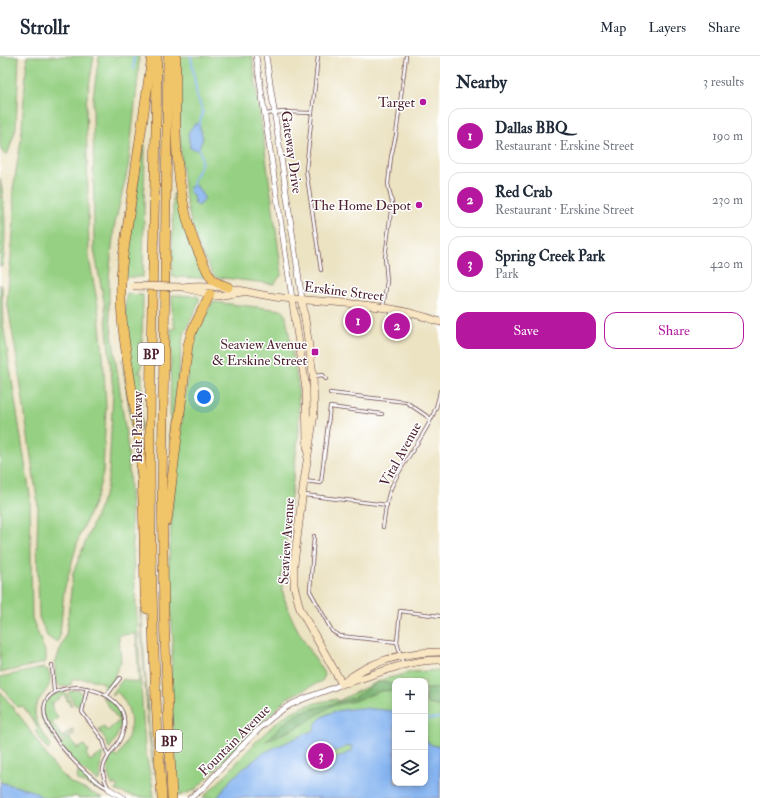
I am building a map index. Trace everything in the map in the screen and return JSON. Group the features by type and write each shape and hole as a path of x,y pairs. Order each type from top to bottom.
{"highway":[{"path":"152,56 120,286 123,328 140,446 145,594 154,651"},
{"name":"Belt Parkway","path":"157,56 150,440 154,651 166,783 172,798"},
{"name":"Belt Parkway","path":"162,798 166,783 162,425 168,56"},
{"path":"176,56 177,142 185,211 195,244 208,272 214,281 228,287"},
{"path":"163,552 186,352 192,331 210,294"}],"main road":[{"name":"Erskine Street","path":"120,286 183,287 195,285 228,287 244,292 383,308 413,313 440,322"},
{"name":"Erskine Street","path":"183,287 217,296 244,292"},
{"name":"Seaview Avenue","path":"292,298 306,389 307,460"},
{"name":"Seaview Avenue","path":"302,299 313,376 314,422 302,495 294,564 294,591 300,609 342,684"},
{"name":"Fountain Avenue","path":"342,684 363,669 402,656 440,652"},
{"name":"Fountain Avenue","path":"342,684 403,664 440,660"}],"street":[{"name":"Gateway Drive","path":"256,56 292,298"},
{"name":"Gateway Drive","path":"266,56 302,299"},
{"name":"Fountain Avenue","path":"190,798 199,792 261,728 281,711 297,702 342,684"},
{"path":"109,789 124,798"}],"lane":[{"path":"318,56 306,170 321,270"},
{"path":"383,308 386,281 385,258 392,203 388,190 388,177 396,135 406,56"},
{"path":"265,114 274,112 312,113"},
{"path":"391,324 392,310"},
{"path":"313,376 327,374"},
{"path":"323,375 326,378"},
{"name":"Vital Avenue","path":"383,527 390,488 431,419 438,405 440,391"},
{"path":"330,393 406,402 431,419"},
{"path":"304,481 321,484 330,407 382,414"},
{"path":"302,495 387,505"},
{"path":"314,536 310,591 332,631 340,636 397,642"},
{"path":"403,664 397,642 400,611 440,616"},
{"path":"52,665 54,692"},
{"path":"107,695 120,678"},
{"path":"41,702 48,694 54,692 72,688 87,688 107,695 120,708 124,724 121,736 108,756 103,772 109,789"},
{"path":"87,688 82,712 103,740 108,756"},
{"path":"56,745 79,770 109,789"}],"green space":[{"path":"0,56 19,56 16,128 8,153 5,155 1,150 0,145"},
{"path":"27,56 94,56 86,103 89,258 98,306 103,355 106,407 103,473 97,496 79,537 64,591 58,642 47,636 39,617 37,541 38,506 17,359 7,301 14,223 13,189 21,140"},
{"path":"99,56 139,56 128,168 114,228 109,278 109,312 128,449 145,749 154,798 134,796 115,790 118,786 114,784 113,786 108,774 108,766 112,753 117,757 127,741 130,724 128,708 117,692 113,696 112,694 123,679 139,683 136,634 119,635 121,662 114,676 117,676 106,690 103,689 104,683 89,679 72,679 71,685 61,687 55,681 55,663 66,635 73,573 106,491 109,473 113,391 105,307 94,249 93,97"},
{"path":"179,56 252,56 282,274 274,284 215,277 200,248 191,222 183,175 180,128"},
{"path":"143,145 145,145 143,277 126,277 125,274 133,216 136,210 134,210"},
{"path":"0,178 4,211 5,243 3,265 0,267"},
{"path":"173,194 177,195 187,237 204,275 202,278 172,277"},
{"path":"0,284 2,287 3,324 30,495 32,618 46,654 46,661 44,663 0,673"},
{"path":"127,294 143,295 142,342 139,343 139,345 142,345 141,371 138,372 142,374 141,432 133,383 128,337 125,302"},
{"path":"172,295 197,296 199,298 199,302 183,337 170,441 171,329 175,328 172,314"},
{"path":"213,302 283,310 286,317 298,384 299,430 281,579 283,592 291,617 325,675 322,681 287,698 195,790 178,796 170,683 173,640 168,575 172,506 190,353 197,329"},
{"path":"122,359 135,436 136,457"},
{"path":"136,460 139,534 136,501"},
{"path":"141,608 154,774 148,727 140,613"},
{"path":"43,668 48,670 50,682 46,691 39,700 35,710 35,715 40,729 51,745 48,750 35,731 38,728 23,706 17,707 0,685 0,677"},
{"path":"440,670 440,798 202,798 267,731 290,713 301,707 313,704 337,699 338,701 381,680 412,672"},
{"path":"380,681 392,684 392,690 381,691 354,701 331,706 297,728 266,741 283,724 300,712 353,698"},
{"path":"440,688 440,707 428,704 428,689"},
{"path":"79,690 83,695 80,706 75,705 68,693 70,691"},
{"path":"0,691 22,719 53,765 71,783 103,798 79,798 75,796 71,798 43,798 32,791 0,782"},
{"path":"60,692 65,692 72,705 70,705 64,695 51,704 53,707 51,708 58,718 52,723 62,737 73,729 74,731 57,743 43,721 41,708 44,702"},
{"path":"101,695 110,700 116,706 121,719 118,734 109,749 106,740 99,730 104,727 107,731 119,721"},
{"path":"75,733 69,738 78,749 84,745 89,752 86,754 90,761 104,752 100,769 101,779 98,781 79,767 58,745"},
{"path":"78,772 105,791 105,793 77,780"}],"water":[{"path":"194,124 199,124 203,138 198,150 190,148 188,133"},
{"path":"196,185 205,199 199,206 195,204 193,195 189,192 190,187"},
{"path":"362,708 392,711 392,786 428,786 428,742 440,747 440,798 217,798 232,778 263,753 314,730 317,722 327,714","holes":["352,746 352,751 325,762 315,764 311,761 319,759 325,754 323,749 336,751"]},
{"path":"0,782 33,791 43,798 0,798"}],"waterway":[{"path":"134,56 134,69"},
{"path":"191,56 197,96 203,112 199,125"},
{"path":"194,188 193,182 202,162 198,145"},
{"path":"428,719 440,718"}],"place":[{"name":"Target","path":"423,102"},
{"name":"The Home Depot","path":"419,205"},
{"name":"Dallas BBQ","path":"358,321"},
{"name":"Red Crab","path":"397,326"},
{"name":"Seaview Avenue & Erskine Street","path":"315,352"},
{"name":"Spring Creek Park","path":"321,756"}]}
